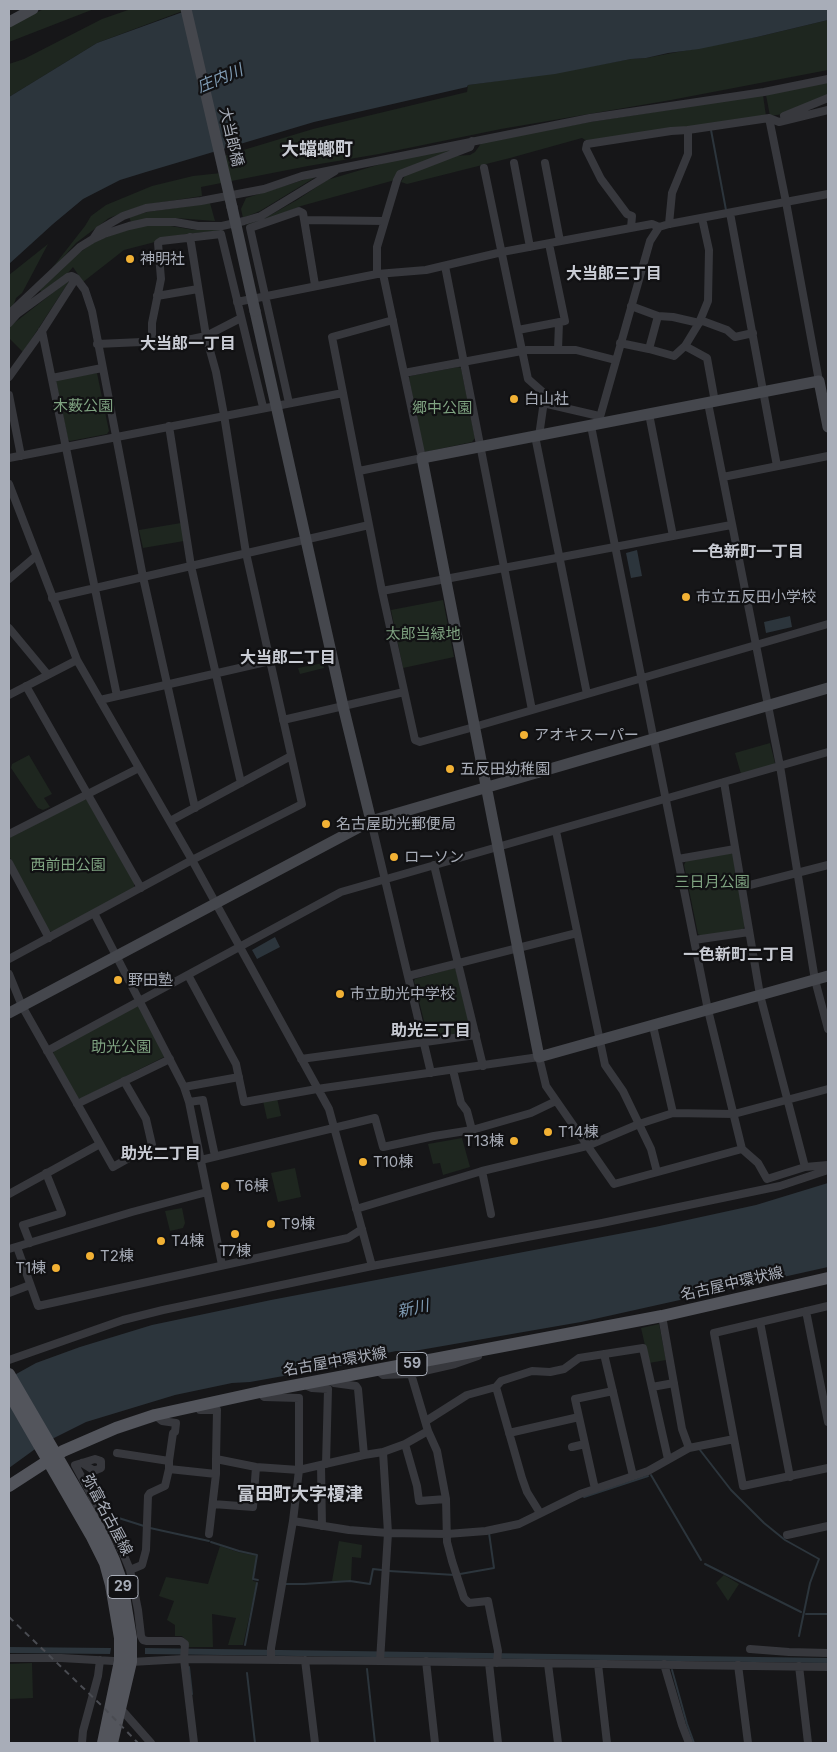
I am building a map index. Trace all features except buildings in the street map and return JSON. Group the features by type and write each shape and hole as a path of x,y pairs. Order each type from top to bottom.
{"main road":[{"name":"名古屋中環状線","path":"9,1486 49,1453 155,1414 260,1392 662,1316 828,1278"},
{"name":"弥富名古屋線","path":"9,1374 49,1453"},
{"name":"弥富名古屋線","path":"9,1393 101,1532 114,1560 127,1606 131,1638 103,1743"},
{"name":"弥富名古屋線","path":"112,1743 120,1709 126,1661"}],"street":[{"path":"10,20 33,9"},
{"name":"大当郎橋","path":"186,9 343,706 371,820"},
{"path":"93,240 99,230 111,222 138,211 169,204 201,201 228,190 264,189 302,176 340,167 472,141 590,118 764,92 828,79"},
{"path":"779,122 784,117 828,98"},
{"path":"631,228 632,216 627,214 601,179 586,149 587,144 769,118 779,122 828,110"},
{"path":"769,118 822,379 828,427"},
{"path":"668,224 672,193 688,154 688,130"},
{"path":"472,141 470,148 400,174 376,247 380,274 393,320 422,458 546,1086 614,1184 742,1149"},
{"path":"514,163 530,247"},
{"path":"545,163 560,241"},
{"path":"9,323 13,313 80,247 104,234 146,222 175,222 198,226 222,226 261,216 340,167"},
{"path":"484,168 528,379 545,394 537,436 587,694"},
{"path":"828,194 659,227 651,238 596,422 616,546 708,1010 742,1149 758,1163 768,1179 805,1167 828,1165"},
{"path":"152,342 152,323 160,279 158,243 161,241 221,234 250,228 299,210 303,213 305,220 315,286"},
{"path":"730,214 777,466"},
{"path":"620,343 674,356 685,346 700,321 708,301 709,250 702,218"},
{"path":"305,220 384,221"},
{"path":"238,302 380,274 426,270 502,252 652,224 659,227"},
{"path":"250,228 289,403"},
{"path":"221,234 264,407"},
{"path":"9,959 192,860 302,804 246,553 224,416 216,372 206,336 190,237"},
{"path":"518,330 565,320 548,244"},
{"path":"445,266 532,710"},
{"path":"13,313 68,277 76,278 85,290 92,311 143,577 195,808"},
{"path":"9,377 76,278"},
{"path":"157,296 198,289"},
{"path":"631,306 658,316 700,321 727,330 735,337 752,333"},
{"path":"649,349 658,316"},
{"path":"97,344 187,340 206,336 241,318"},
{"path":"393,320 332,337 382,591 415,740 420,742 474,727 828,624"},
{"path":"558,350 559,322"},
{"path":"42,330 117,696"},
{"path":"685,346 707,358 722,477 780,766 815,980 828,1029"},
{"path":"404,373 522,351 576,350 615,360"},
{"path":"52,378 102,368"},
{"path":"359,471 537,436 596,422 649,414 822,379"},
{"path":"9,458 343,393"},
{"path":"9,395 21,456"},
{"path":"543,403 596,422"},
{"path":"649,414 673,536"},
{"path":"170,426 191,566 241,783"},
{"path":"722,477 828,456"},
{"path":"9,484 77,660 192,860 329,1109 372,1266"},
{"path":"52,598 369,525"},
{"path":"382,591 732,525"},
{"path":"10,575 36,556"},
{"path":"9,628 48,675"},
{"path":"9,694 77,660"},
{"path":"100,700 270,661"},
{"path":"26,686 141,888"},
{"path":"9,1013 371,820 828,688"},
{"path":"283,720 404,692"},
{"path":"47,1051 341,892 828,752"},
{"path":"170,822 291,756"},
{"path":"9,834 139,768"},
{"path":"724,782 760,995 805,1167"},
{"path":"371,820 431,1073"},
{"path":"556,831 605,1065 623,1092 639,1124 651,1149 657,1172"},
{"path":"678,859 735,849"},
{"path":"9,863 48,938"},
{"path":"742,887 828,864"},
{"path":"434,865 483,1066"},
{"path":"94,913 184,1087 189,1102 222,1265"},
{"path":"694,940 749,932"},
{"path":"408,976 577,933"},
{"path":"9,974 22,1006 113,1166 152,1145 146,1119 124,1081"},
{"path":"188,975 236,1064 244,1102 317,1089 539,1057 828,976"},
{"path":"653,1026 673,1114"},
{"path":"301,1059 476,1035"},
{"path":"77,1104 170,1059"},
{"path":"453,1070 461,1103 467,1111 472,1130"},
{"path":"184,1087 239,1077"},
{"path":"356,1209 482,1171 587,1146 639,1124 673,1114 734,1114 828,1089"},
{"path":"189,1102 203,1100 215,1156"},
{"path":"201,1160 375,1118 383,1147 472,1130 531,1113 556,1101"},
{"path":"9,1194 100,1144"},
{"path":"9,1360 123,1320 204,1301 780,1186 828,1170"},
{"path":"482,1171 491,1214"},
{"path":"30,1243 24,1225 62,1213 46,1173"},
{"path":"207,1192 132,1212 13,1248 38,1306 348,1238 362,1229"},
{"path":"9,1293 30,1285"},
{"path":"828,1306 714,1333 743,1486 828,1468"},
{"path":"806,1311 828,1422"},
{"path":"662,1316 682,1429 689,1448"},
{"path":"760,1322 790,1476"},
{"path":"426,1422 468,1395 496,1387 501,1381 532,1371 550,1372 564,1369 579,1358 643,1348 668,1459"},
{"path":"377,1370 383,1375 411,1374 455,1364 484,1354 489,1350"},
{"path":"604,1354 633,1476"},
{"path":"411,1374 428,1432 437,1451 446,1499 447,1542 452,1561 464,1598 469,1603 488,1601 498,1651 497,1661"},
{"path":"330,1379 334,1383 356,1386 358,1389 364,1455"},
{"path":"652,1387 674,1383"},
{"path":"304,1384 312,1388 328,1389 322,1526"},
{"path":"496,1387 527,1492 540,1513"},
{"path":"260,1392 264,1396 299,1398 299,1470 293,1521 271,1648 271,1658"},
{"path":"595,1489 575,1399 613,1392"},
{"path":"155,1414 173,1414 206,1409 217,1410 216,1474 209,1534"},
{"path":"130,1570 142,1565 146,1550 148,1496 165,1486 173,1433 176,1432 176,1422 162,1421 155,1414"},
{"path":"509,1433 579,1417"},
{"path":"216,1459 256,1467 299,1470 384,1452 406,1444 428,1432"},
{"path":"293,1521 388,1533 447,1534 486,1531 519,1524 595,1489 648,1471 689,1448 734,1439"},
{"path":"406,1444 419,1501 446,1499"},
{"path":"572,1447 585,1444"},
{"path":"380,1656 388,1533 384,1452"},
{"path":"117,1453 216,1474"},
{"path":"82,1463 75,1465 123,1553 130,1570 143,1640 181,1640 185,1644 184,1658 194,1743"},
{"path":"213,1504 253,1507 256,1467"},
{"path":"786,1535 828,1526"},
{"path":"750,1649 828,1653"},
{"path":"9,1658 126,1661 184,1658 305,1660 380,1656 426,1661 497,1661 548,1664 828,1667"},
{"path":"82,1743 83,1731 98,1676 100,1660"},
{"path":"305,1660 315,1743"},
{"path":"426,1661 435,1743"},
{"path":"489,1662 498,1743"},
{"path":"548,1664 558,1743"},
{"path":"598,1664 607,1743"},
{"path":"664,1664 689,1743"},
{"path":"738,1665 748,1743"},
{"path":"799,1666 808,1743"},
{"path":"120,1709 151,1743"}],"green space":[{"path":"44,9 94,9 9,42 9,25"},
{"path":"131,9 188,9 97,43 9,97 9,64 24,59 102,19"},
{"path":"828,20 828,70 671,100 501,129 201,187 202,196 144,205 109,218 76,243 42,281 91,216 106,205 152,186 193,176 221,173 217,158 313,129 467,92 468,85 646,58 757,37"},
{"path":"828,82 828,96 783,114 770,116 766,95"},
{"path":"763,95 766,116 587,141 582,138 407,184 401,182 406,174 455,156 470,155 475,152 482,142 590,122"},
{"path":"466,145 395,180 301,206 247,228 246,225 267,217 327,180 391,161"},
{"path":"319,175 260,211 243,218 241,209 246,198"},
{"path":"210,203 215,221 175,218 146,219 131,222 129,217 147,212"},
{"path":"141,226 225,230 186,234 124,250 83,282 73,267 67,274 41,292 40,290 72,258 93,243"},
{"path":"48,244 22,293 16,298 13,307 9,310 9,275"},
{"path":"68,281 23,352 9,338 9,327"},
{"name":"郷中公園","path":"461,368 475,438 472,442 425,452 409,378 410,376"},
{"name":"木薮公園","path":"97,373 109,431 107,434 70,441 68,440 56,381 58,379"},
{"path":"181,523 184,541 143,548 139,530"},
{"name":"太郎当緑地","path":"443,600 454,657 403,668 391,610"},
{"path":"323,663 324,668 300,674 298,668"},
{"path":"770,743 775,763 741,774 735,753"},
{"path":"29,755 52,794 44,798 50,807 43,810 38,808 11,768 12,764"},
{"name":"西前田公園","path":"84,799 87,800 134,882 134,888 52,932 48,930 9,856 9,838"},
{"name":"三日月公園","path":"731,853 733,855 745,926 743,929 701,936 698,934 684,865 686,861"},
{"path":"454,968 471,1031 469,1033 430,1039 414,981 415,979"},
{"name":"助光公園","path":"137,1006 140,1007 165,1054 164,1057 82,1098 77,1098 53,1054 54,1050"},
{"path":"277,1098 281,1116 267,1119 263,1101"},
{"path":"462,1138 470,1167 443,1175 440,1163 433,1164 428,1144"},
{"path":"295,1168 301,1197 278,1202 271,1173"},
{"path":"182,1208 185,1223 183,1228 170,1231 165,1211"},
{"path":"659,1324 666,1360 649,1363 641,1328"},
{"path":"339,1541 362,1545 361,1558 352,1557 351,1581 332,1581"},
{"path":"220,1546 257,1556 253,1581 257,1582 243,1645 228,1645 236,1618 212,1614 213,1647 187,1647 187,1641 182,1636 175,1636 175,1625 167,1620 174,1601 159,1596 166,1577 208,1584"},
{"path":"724,1575 739,1584 728,1601 716,1583"},
{"path":"32,1663 33,1698 9,1699 9,1664"}],"water":[{"name":"庄内川","path":"191,9 828,9 828,20 699,49 631,59 555,74 468,85 467,87 314,122 146,172 120,180 83,199 9,264 9,97 97,43"},
{"path":"637,550 642,576 631,578 626,553"},
{"path":"790,616 792,627 766,633 764,622"},
{"path":"275,937 280,947 257,959 252,950"},
{"name":"新川","path":"828,1183 828,1267 581,1322 414,1351 396,1351 364,1358 356,1363 250,1382 232,1383 175,1395 86,1422 42,1444 9,1468 9,1378 36,1363 80,1347 152,1325 271,1300 655,1227 756,1205"},
{"path":"9,1647 111,1648 110,1654 9,1653"},
{"path":"145,1648 828,1658 828,1663 145,1654"}],"waterway":[{"path":"711,130 726,210"},
{"path":"700,1450 731,1490 764,1523 785,1540 819,1559 810,1583 799,1636"},
{"path":"651,1475 701,1560"},
{"path":"584,1497 648,1476"},
{"path":"106,1514 144,1526"},
{"path":"150,1528 209,1541"},
{"path":"460,1574 494,1568 490,1533"},
{"path":"211,1542 257,1555 253,1579 258,1580"},
{"path":"705,1564 801,1612"},
{"path":"284,1584 350,1581 370,1584 373,1569 382,1570"},
{"path":"389,1571 455,1575"},
{"path":"245,1645 257,1583"},
{"path":"806,1614 828,1614"},
{"path":"189,1667 192,1694"},
{"path":"367,1669 375,1743"},
{"path":"672,1670 694,1743"},
{"path":"247,1673 255,1743"}],"railway":[{"path":"9,1617 138,1743"}],"place":[{"name":"神明社","path":"130,259"},
{"name":"白山社","path":"514,399"},
{"name":"市立五反田小学校","path":"686,597"},
{"name":"アオキスーパー","path":"524,735"},
{"name":"五反田幼稚園","path":"450,769"},
{"name":"名古屋助光郵便局","path":"326,824"},
{"name":"ローソン","path":"394,857"},
{"name":"野田塾","path":"118,980"},
{"name":"市立助光中学校","path":"340,994"},
{"name":"T14棟","path":"548,1132"},
{"name":"T13棟","path":"514,1141"},
{"name":"T10棟","path":"363,1162"},
{"name":"T6棟","path":"225,1186"},
{"name":"T9棟","path":"271,1224"},
{"name":"T7棟","path":"235,1234"},
{"name":"T4棟","path":"161,1241"},
{"name":"T2棟","path":"90,1256"},
{"name":"T1棟","path":"56,1268"}],"district":[{"name":"大蟷螂町","path":"317,150"},
{"name":"大当郎三丁目","path":"614,274"},
{"name":"大当郎一丁目","path":"188,344"},
{"name":"一色新町一丁目","path":"748,552"},
{"name":"大当郎二丁目","path":"288,658"},
{"name":"一色新町二丁目","path":"739,955"},
{"name":"助光三丁目","path":"431,1031"},
{"name":"助光二丁目","path":"161,1154"},
{"name":"富田町大字榎津","path":"300,1495"}]}
